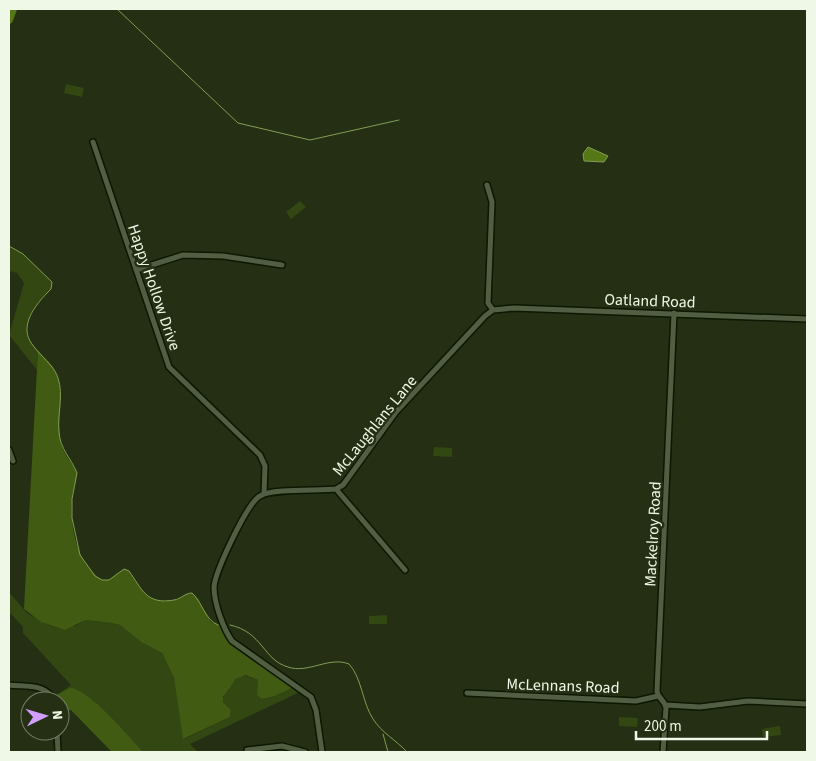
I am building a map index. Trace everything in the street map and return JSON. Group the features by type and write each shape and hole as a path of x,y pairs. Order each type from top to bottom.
{"street":[{"name":"Happy Hollow Drive","path":"93,142 169,367 260,455 265,466 264,494"},
{"path":"487,185 492,202 488,303 493,310"},
{"path":"136,270 183,255 223,256 282,264"},
{"name":"Oatland Road","path":"493,310 514,308 807,318"},
{"name":"McLaughlans Lane","path":"264,494 336,490 347,481 396,412 485,316 493,310"},
{"name":"Mackelroy Road","path":"658,696 674,313"},
{"path":"9,450 13,461"},
{"path":"336,490 405,570"},
{"path":"264,494 250,506 216,577 215,595 226,632 232,641 311,697 316,710 322,752"},
{"path":"10,685 39,687 47,691"},
{"name":"McLennans Road","path":"467,694 636,701 658,696"},
{"path":"658,696 665,705 663,752"},
{"path":"665,705 700,706 748,701 807,704"},
{"path":"247,749 282,746 305,752"}],"shaded area":[{"path":"66,84 84,88 82,97 64,93"},
{"path":"588,147 608,156 604,162 584,161 583,154"},
{"path":"300,201 306,207 291,219 286,212"},
{"path":"9,246 23,254 52,282 51,289 38,303 28,321 27,333 31,342 38,350 37,370 9,335 24,283 17,273 9,271"},
{"path":"38,350 53,367 57,376 60,395 59,424 61,443 77,473 72,500 72,522 77,544 86,564 102,580 109,580 124,569 129,571 146,594 157,600 174,600 192,593 198,599 211,622 222,625 226,634 294,687 275,696 262,699 257,695 258,680 245,675 236,679 223,697 223,702 231,710 230,717 183,739 174,678 162,653 141,642 120,625 86,620 65,630 41,622 24,609"},
{"path":"434,447 452,448 452,457 433,456"},
{"path":"9,592 27,613 46,624 58,628 75,626 86,620 120,625 141,642 162,653 174,678 184,739 230,717 231,710 223,701 223,698 230,686 242,675 258,680 262,699 275,696 296,686 302,691 190,744 198,752 112,752 70,710 70,691 62,691 71,685 23,633 23,627 9,612"},
{"path":"387,615 387,624 369,624 369,616"},
{"path":"70,688 78,690 87,696 143,752 112,752 70,710 70,691 64,691"},
{"path":"619,717 638,718 637,727 619,726"},
{"path":"780,726 781,735 763,737 762,729"}],"waterway":[{"path":"9,20 13,9"},
{"path":"117,9 238,123 310,140 399,120"},
{"path":"9,246 23,254 52,282 51,289 32,313 27,325 27,331 32,344 51,366 60,385 60,438 77,473 72,499 72,518 80,555 95,576 102,580 109,580 124,569 129,571 151,598 165,601 174,600 192,593 210,619 218,625"},
{"path":"230,625 249,634 273,658 288,667 296,669 334,662 349,664 357,676 366,705 373,719 407,752"},
{"path":"383,734 388,752"}]}
